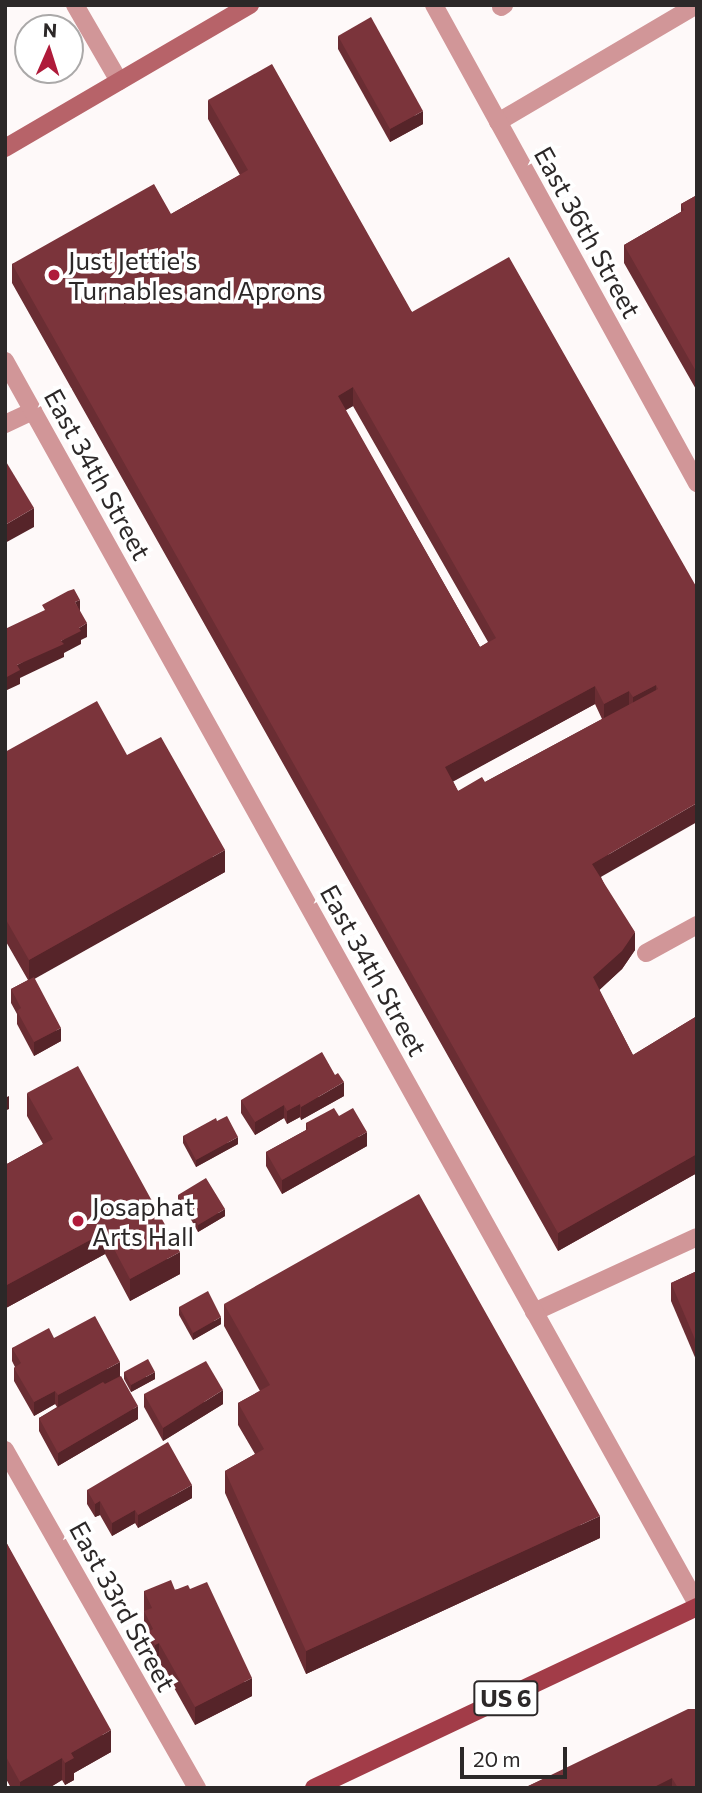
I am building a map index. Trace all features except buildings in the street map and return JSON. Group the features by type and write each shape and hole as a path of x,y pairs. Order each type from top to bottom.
{"main road":[{"path":"5,148 250,5"},
{"name":"US 6","path":"314,1788 697,1606"}],"street":[{"path":"75,5 119,81"},
{"name":"East 36th Street","path":"434,5 697,483"},
{"path":"498,122 697,5"},
{"name":"East 34th Street","path":"5,361 697,1606"},
{"path":"5,424 33,411"},
{"path":"646,953 697,925"},
{"path":"534,1312 697,1237"},
{"name":"East 33rd Street","path":"5,1450 197,1788"}],"place":[{"name":"Just Jettie's Turnables and Aprons","path":"54,275"},
{"name":"Josaphat Arts Hall","path":"78,1221"}]}
